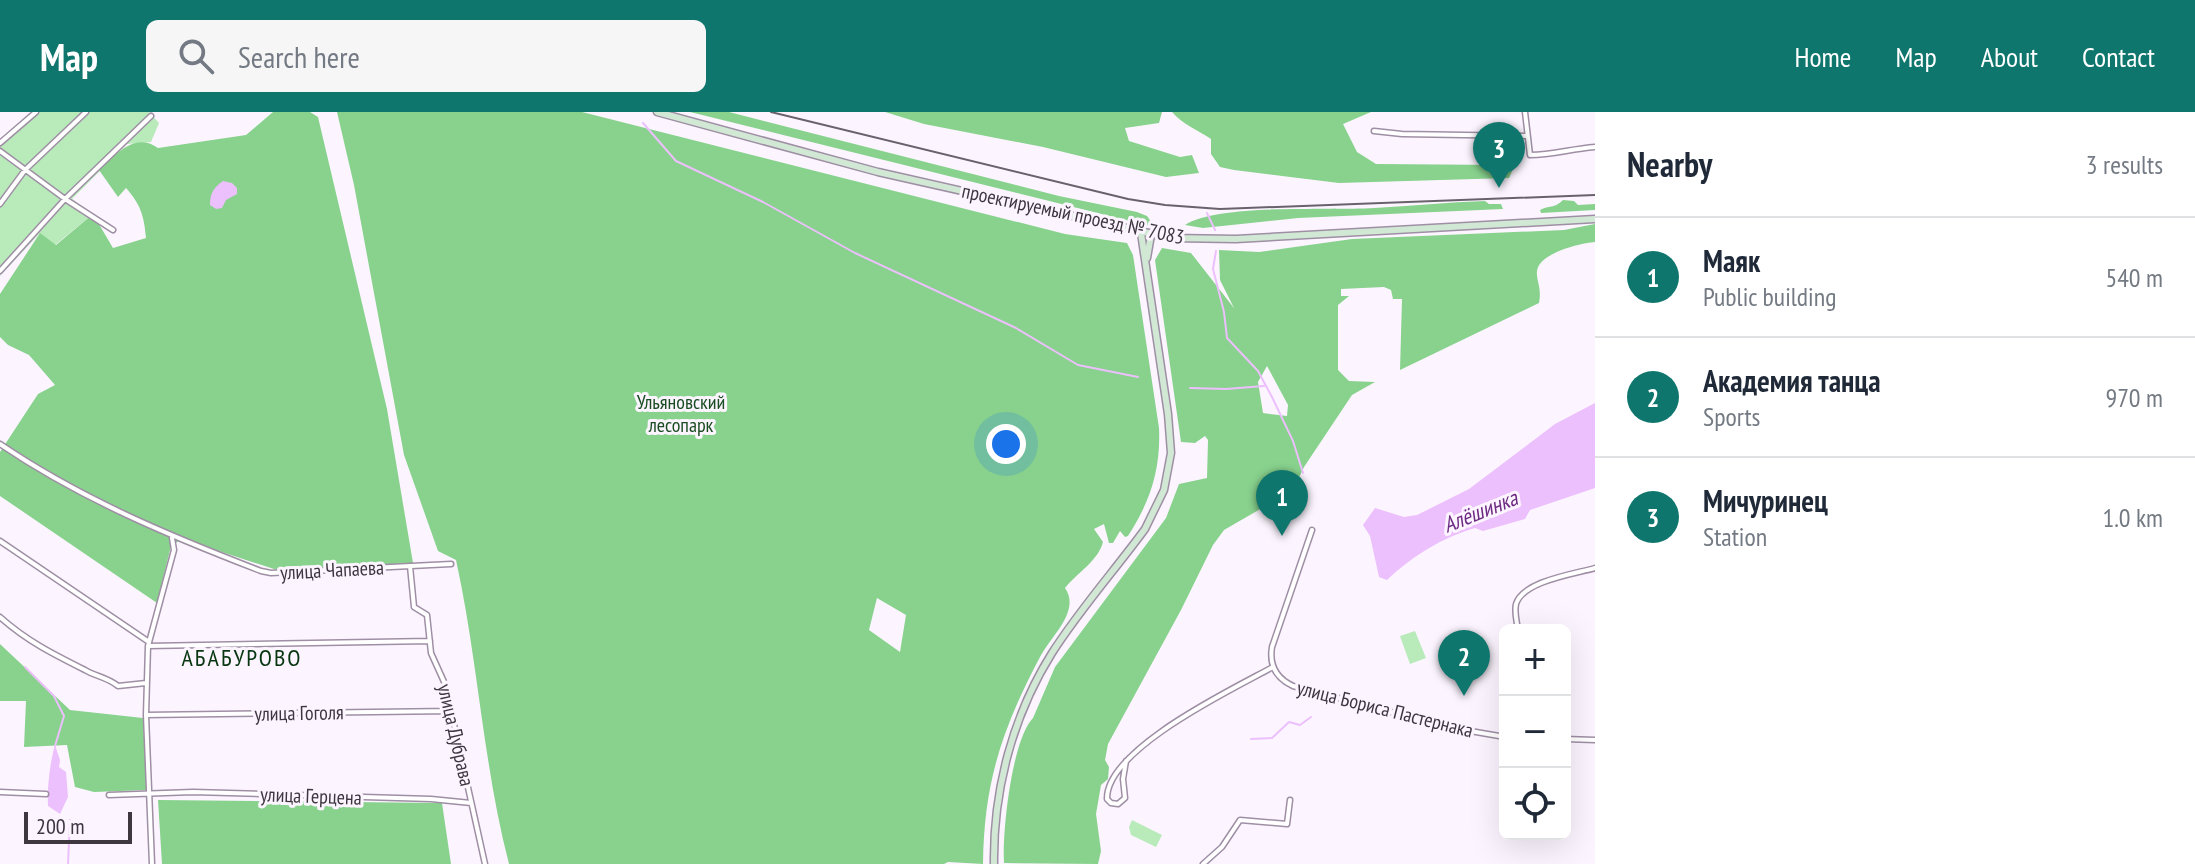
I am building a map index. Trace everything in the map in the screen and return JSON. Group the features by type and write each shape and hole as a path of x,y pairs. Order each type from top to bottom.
{"main road":[{"name":"проектируемый проезд № 7083","path":"657,112 878,172 1151,235 1213,240 1595,219"},
{"path":"994,864 1003,774 1019,718 1051,655 1145,529 1157,508 1168,477 1171,453 1169,424 1146,265 1140,244 1141,233"},
{"path":"1146,265 1151,235"}],"street":[{"path":"0,143 36,112"},
{"path":"0,204 25,170 86,112"},
{"path":"1525,112 1530,155 1556,155 1563,149 1595,147"},
{"path":"0,271 65,199 151,116"},
{"path":"1374,131 1527,136"},
{"path":"0,151 113,230"},
{"name":"улица Чапаева","path":"1,446 100,502 172,537 271,573 451,564"},
{"name":"улица Бориса Пастернака","path":"1312,530 1272,647 1273,667 1283,681 1447,727 1499,736"},
{"path":"152,864 146,715 148,644 174,550 172,537"},
{"path":"0,541 148,644 430,641"},
{"name":"улица Дубрава","path":"410,566 414,607 427,615 431,653 445,684 452,711 485,864"},
{"path":"1518,624 1516,606 1525,591 1534,585 1595,568"},
{"path":"0,617 25,639 93,674 106,676 118,686 146,683"},
{"path":"1126,761 1123,779 1125,798 1118,804 1111,803 1107,799 1108,787 1126,761 1172,724 1273,667"},
{"name":"улица Гоголя","path":"146,715 452,711"},
{"path":"1571,739 1595,740"},
{"path":"0,792 46,794"},
{"name":"улица Герцена","path":"109,795 150,792 431,799 471,803"},
{"path":"1203,864 1222,847 1240,820 1287,824 1290,800"}],"green space":[{"path":"32,112 149,112 159,123 151,142 127,144 72,199 93,214 55,245 39,234 0,276 0,140"},
{"path":"273,112 310,112 318,117 387,409 413,563 277,570 182,539 171,546 157,603 0,496 0,452 38,394 55,385 29,355 8,345 0,337 0,294 40,233 56,245 93,214 113,248 146,238 143,217 135,200 126,188 118,197 99,170 126,147 141,142 158,148 246,135"},
{"name":"Ульяновский лесопарк","path":"337,112 582,112 1065,234 1127,243 1133,255 1159,428 1156,471 1148,498 1128,536 1125,537 1120,531 1113,543 1109,543 1104,524 1094,529 1103,542 1100,549 1065,588 1069,597 1067,614 1027,683 998,757 987,807 983,864 509,864 493,788 456,560 438,551 404,455 354,185","holes":["877,598 906,615 900,652 869,630"]},
{"path":"690,112 729,112 1059,196 1137,212 1147,216 1152,223 1150,226"},
{"path":"885,112 1162,112 1159,123 1125,128 1129,141 1180,157 1192,155 1199,173 1166,177 1043,147 924,124"},
{"path":"1172,112 1371,112 1343,124 1357,152 1376,164 1514,167 1509,178 1339,183 1234,170 1220,167 1211,154 1211,139"},
{"path":"1563,200 1574,201 1578,205 1595,204 1595,210 1541,213 1540,210"},
{"path":"1485,201 1501,204 1503,209 1298,218 1203,228 1185,225 1223,213 1248,211"},
{"path":"1595,224 1595,242 1562,250 1539,265 1539,303 1400,370 1402,299 1393,299 1391,290 1384,287 1341,289 1341,296 1349,296 1338,305 1338,370 1349,381 1375,382 1352,395 1297,482 1269,504 1224,530 1213,545 1108,744 1105,760 1109,767 1108,779 1101,785 1096,814 1101,851 1098,864 1004,863 1007,809 1019,745 1055,667 1166,518 1179,484 1207,478 1208,440 1205,436 1195,443 1181,442 1155,260 1162,248 1191,253 1234,308 1220,280 1219,250 1259,252 1352,239 1564,230","holes":["1267,366 1288,405 1287,416 1263,413 1258,382"]},
{"path":"1415,631 1426,658 1410,664 1400,636"},
{"path":"0,644 70,710 143,718 147,790 94,792 75,787 67,745 24,747 26,701 0,701"},
{"path":"158,800 442,803 451,864 162,864"},
{"path":"1132,820 1162,835 1156,847 1131,835 1129,827"}],"water":[{"path":"223,181 232,183 237,188 237,194 226,200 222,208 216,209 210,205 211,198 214,189"},
{"path":"1595,403 1595,488 1530,510 1525,519 1483,531 1475,528 1451,537 1406,563 1387,580 1379,577 1370,536 1363,525 1375,508 1404,517 1417,515 1469,489 1555,424"},
{"path":"55,745 59,767 66,772 68,797 60,814 48,806 49,775"}],"waterway":[{"path":"643,123 676,161 763,202 855,253 1016,328 1078,365 1138,377"},
{"path":"1207,213 1215,230"},
{"path":"1216,251 1213,269 1227,338 1258,371 1293,441 1303,473"},
{"path":"1190,388 1264,386"},
{"path":"25,667 54,696 64,716 55,746"},
{"name":"Алёшинка","path":"1251,739 1272,738 1289,722 1300,725 1311,717"},
{"path":"68,864 70,820"}],"railway":[{"path":"771,112 1128,199 1165,205 1220,209 1595,195"}],"place":[{"name":"Мичуринец","path":"1499,188"},
{"name":"Маяк","path":"1282,536"},
{"name":"Академия танца","path":"1464,696"}],"district":[{"name":"АБАБУРОВО","path":"242,657"}]}
